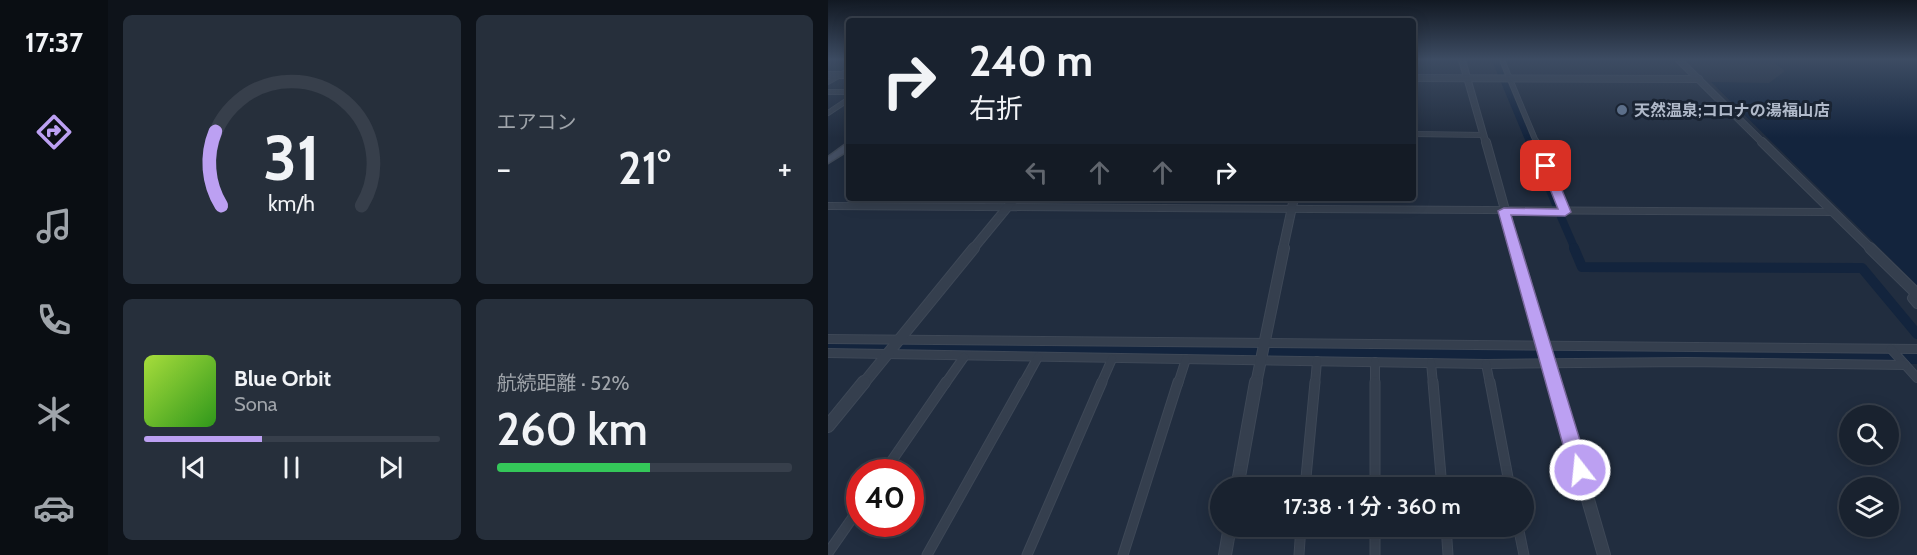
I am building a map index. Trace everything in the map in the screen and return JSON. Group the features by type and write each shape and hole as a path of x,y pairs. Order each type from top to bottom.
{"main road":[{"path":"828,153 846,140"},
{"path":"828,161 846,148"}],"street":[{"path":"1469,86 1604,555"},
{"path":"1511,86 1565,212"},
{"path":"1706,86 1916,293 1912,298 1917,304"},
{"path":"828,92 846,92"},
{"path":"828,113 846,101"},
{"path":"1416,134 1484,135"},
{"path":"828,426 1012,201"},
{"path":"1239,477 1262,351 1293,201"},
{"path":"828,206 1834,213"},
{"path":"828,339 1262,351 1546,354 1917,349"},
{"path":"828,353 1186,359 1262,351 1317,361 1486,364 1546,354 1686,362 1904,363"},
{"path":"1893,351 1917,378"},
{"path":"893,459 964,357"},
{"path":"927,555 1038,357"},
{"path":"1027,555 1112,359"},
{"path":"1123,555 1186,359"},
{"path":"1306,477 1317,361"},
{"path":"1375,362 1375,477"},
{"path":"1431,363 1441,477"},
{"path":"1486,364 1508,477"},
{"path":"828,553 846,527"},
{"path":"1225,555 1228,537"},
{"path":"1299,555 1300,537"},
{"path":"1375,537 1375,555"},
{"path":"1447,537 1448,555"},
{"path":"1520,537 1524,555"}],"water":[{"path":"1715,86 1917,86 1917,285"}],"waterway":[{"path":"1506,86 1530,144"},
{"path":"1530,142 1557,207"},
{"path":"1561,217 1575,249"},
{"path":"1574,248 1582,267 1862,268 1917,334"},
{"path":"828,347 1917,359"}],"place":[{"name":"天然温泉;コロナの湯福山店","path":"1622,110"}],"route":[{"path":"1546,166 1565,212 1504,211 1580,470"}]}
